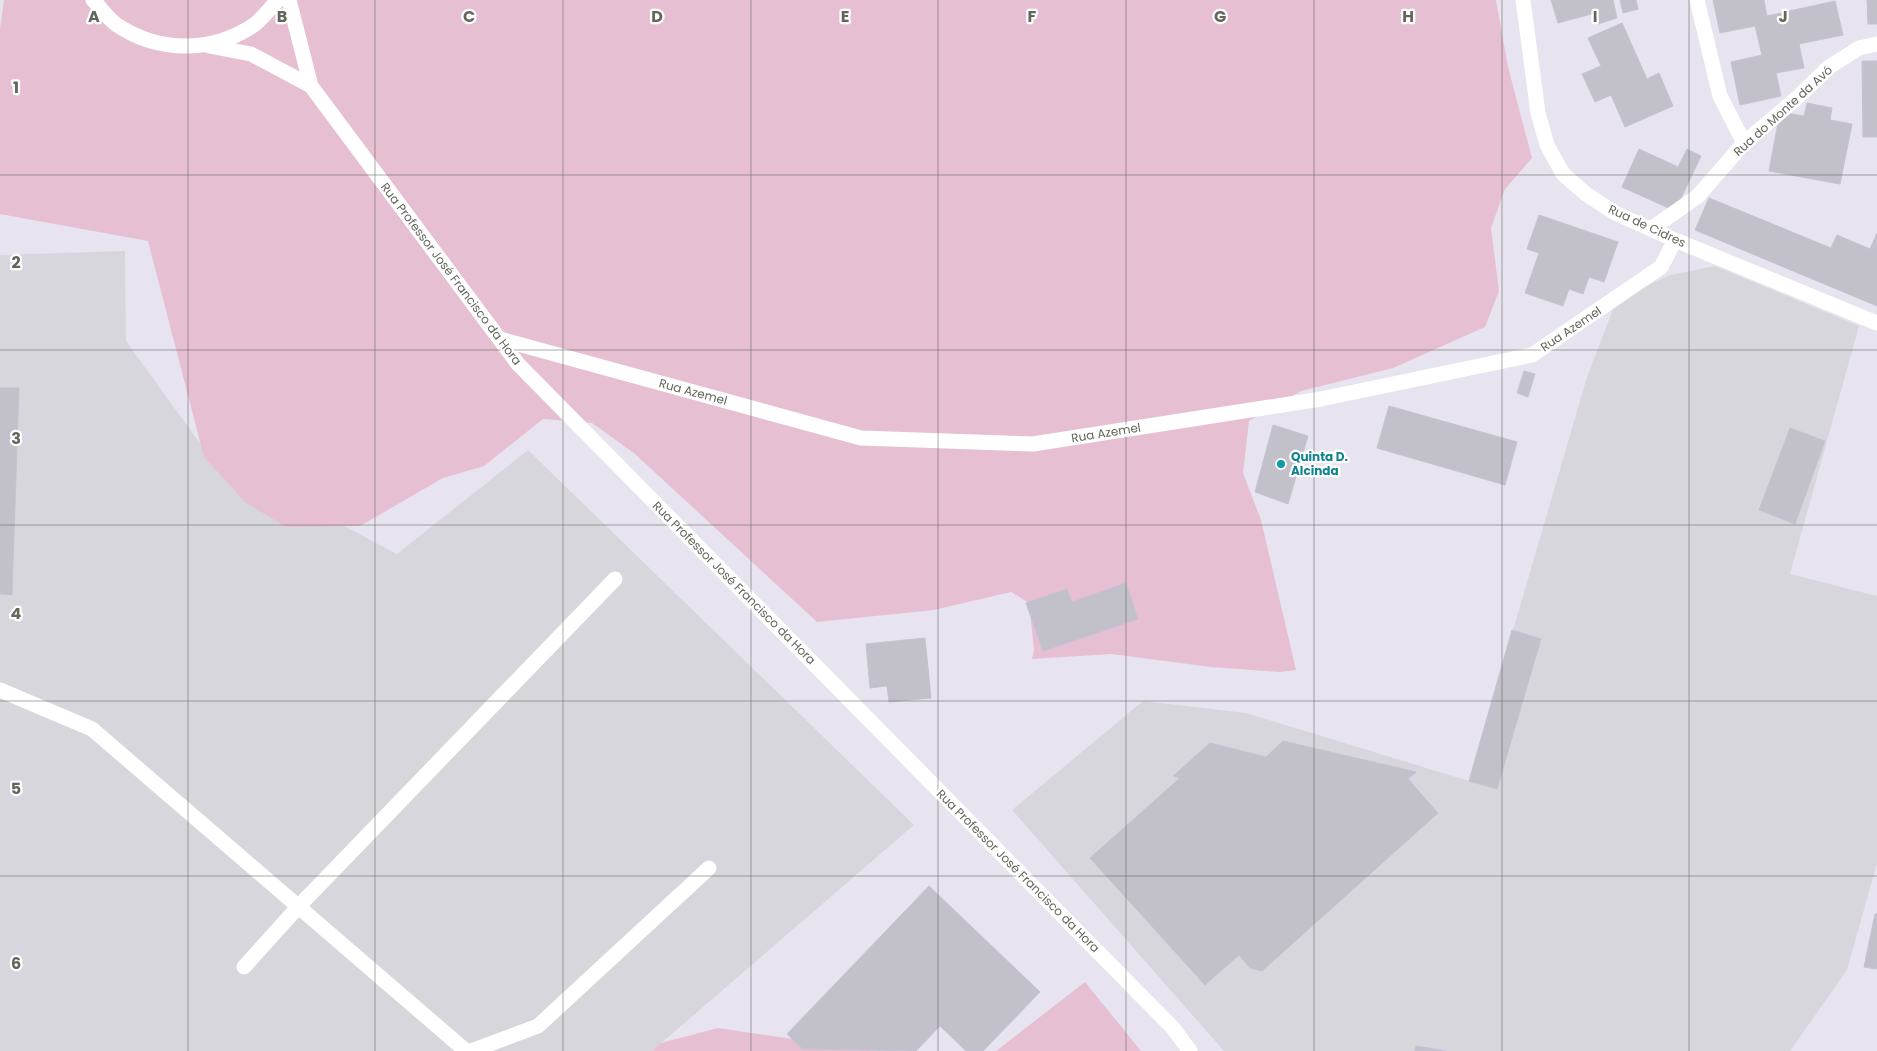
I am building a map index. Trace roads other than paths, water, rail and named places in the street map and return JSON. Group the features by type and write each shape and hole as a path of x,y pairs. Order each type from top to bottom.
{"street":[{"path":"94,0 116,24 149,41 185,47 222,41 254,24 278,0"},
{"name":"Rua Professor José Francisco da Hora","path":"289,0 311,86 518,364 1173,1028 1190,1051"},
{"name":"Rua de Cidres","path":"1523,0 1538,113 1547,145 1563,174 1586,194 1615,213 1675,240 1877,323"},
{"path":"1697,0 1720,96 1744,143"},
{"name":"Rua Professor José Francisco da Hora","path":"201,44 251,54 311,86"},
{"name":"Rua do Monte da Avó","path":"1652,229 1698,196 1744,143 1798,97 1829,67 1858,48 1877,44"},
{"name":"Rua Azemel","path":"500,338 861,438 1033,444 1321,399 1532,355 1661,267 1675,240"},
{"path":"244,967 298,907 614,579"},
{"path":"0,690 92,729 466,1051"},
{"path":"471,1051 538,1026 709,868"}],"place":[{"name":"Quinta D. Alcinda","path":"1281,464"}]}
